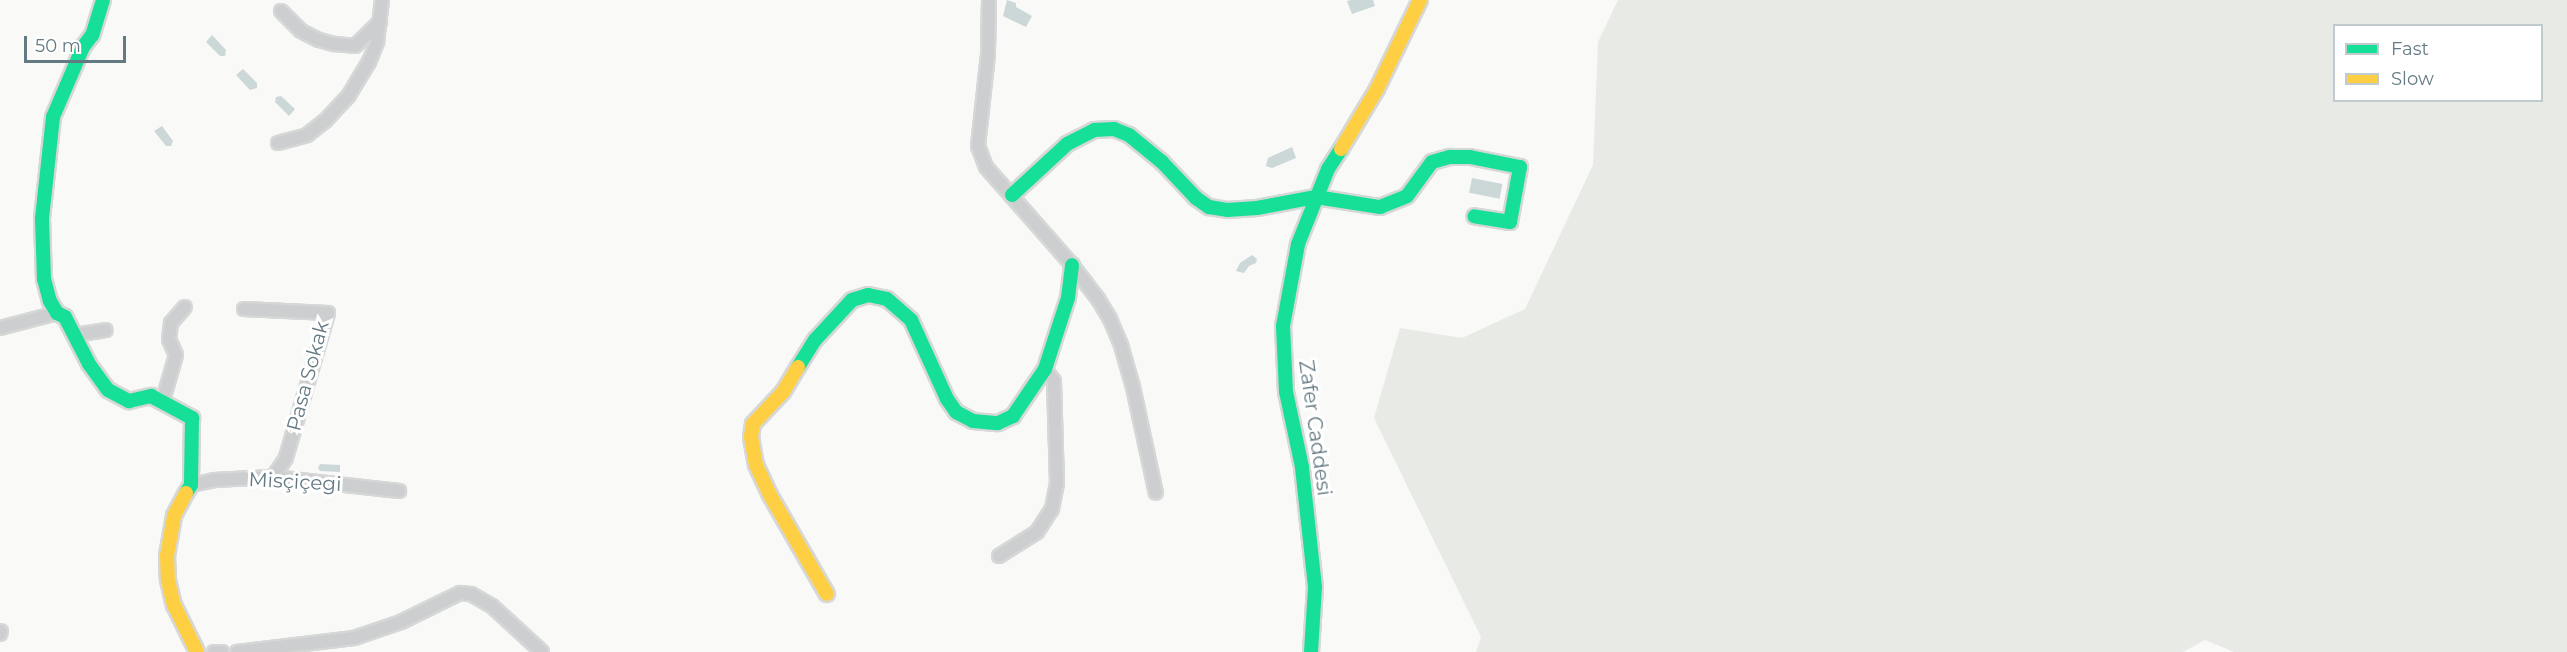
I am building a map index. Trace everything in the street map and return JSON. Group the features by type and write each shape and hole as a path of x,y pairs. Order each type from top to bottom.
{"street":[{"path":"57,314 50,301 44,279 41,238 52,117 83,47 92,35 103,0"},
{"path":"278,143 307,135 325,121 349,95 369,62 377,42 382,0"},
{"path":"988,0 988,54 978,146 986,167 1072,265 1098,299 1121,345 1133,387 1156,493"},
{"name":"Zafer Caddesi","path":"1408,21 1411,0"},
{"name":"Zafer Caddesi","path":"1311,652 1315,587 1302,467 1286,392 1283,326 1298,244 1316,197 1328,169 1377,89 1420,0"},
{"path":"281,11 301,31 334,44 356,46 380,22"},
{"path":"1012,195 1067,144 1094,130 1114,129 1129,135 1162,162 1196,198 1209,207 1227,210 1257,208 1316,197 1380,207 1407,196 1432,162 1450,157 1470,157 1520,167 1510,222 1474,216"},
{"path":"827,594 770,495 756,465 751,437 753,424 783,392 815,340 852,300 868,295 887,299 897,305 910,320 947,399 956,412 973,421 998,423 1013,416 1045,369 1068,298 1072,265"},
{"path":"163,400 176,355 169,339 171,322 185,307"},
{"name":"Pasa Sokak","path":"244,309 328,313 286,458 273,477"},
{"path":"0,330 57,314 65,317 89,364 108,390 129,401 151,396 163,400 192,418 191,485 174,516 167,555 168,580 174,605 197,652"},
{"path":"75,334 106,330"},
{"path":"999,556 1037,532 1052,508 1057,483 1054,381 1045,369"},
{"name":"Misçiçegi","path":"191,485 214,480 273,477 399,491"},
{"path":"237,652 354,638 401,622 460,593 471,594 492,606 542,652"},
{"path":"214,652 222,652"}],"shaded area":[{"path":"1007,0 1016,3 1016,7 1032,16 1026,27 1003,16"},
{"path":"1373,0 1375,6 1352,14 1347,1"},
{"path":"1618,0 2567,0 2567,652 2234,652 2205,640 2183,652 1476,652 1481,637 1374,418 1400,328 1462,338 1525,309 1593,165 1598,42"},
{"path":"212,35 226,50 225,56 220,56 206,42"},
{"path":"243,69 257,83 257,88 250,90 236,75"},
{"path":"281,96 295,109 289,116 275,102 276,97"},
{"path":"162,126 173,141 171,146 166,146 154,131"},
{"path":"1292,147 1296,158 1272,168 1266,166 1268,158"},
{"path":"1472,178 1502,184 1500,199 1469,193"},
{"path":"1252,255 1257,259 1256,263 1249,266 1244,273 1236,271 1240,263"},
{"path":"320,464 340,465 340,472 320,471 318,468"}],"traffic: fast":[{"path":"103,0 92,35 83,47 53,117 42,219 44,279 50,301 57,313 65,317 89,364 108,390 129,401 151,396 192,418 191,485 186,493"},
{"path":"1012,195 1067,144 1094,130 1114,129 1129,135 1162,162 1196,198 1209,207 1227,210 1257,208 1316,197 1380,207 1407,196 1432,162 1450,157 1470,157 1520,167 1510,222 1474,216"},
{"path":"1311,652 1315,587 1302,467 1286,392 1283,326 1298,244 1328,169 1341,149"},
{"path":"798,367 815,340 852,300 868,295 887,299 911,320 947,399 956,412 973,421 998,423 1013,416 1045,369 1068,298 1072,265"}],"traffic: slow":[{"path":"1341,149 1377,89 1420,0"},
{"path":"798,367 783,392 753,424 751,437 756,465 770,495 827,594"},
{"path":"186,493 174,516 167,555 168,580 174,605 197,652"}]}
